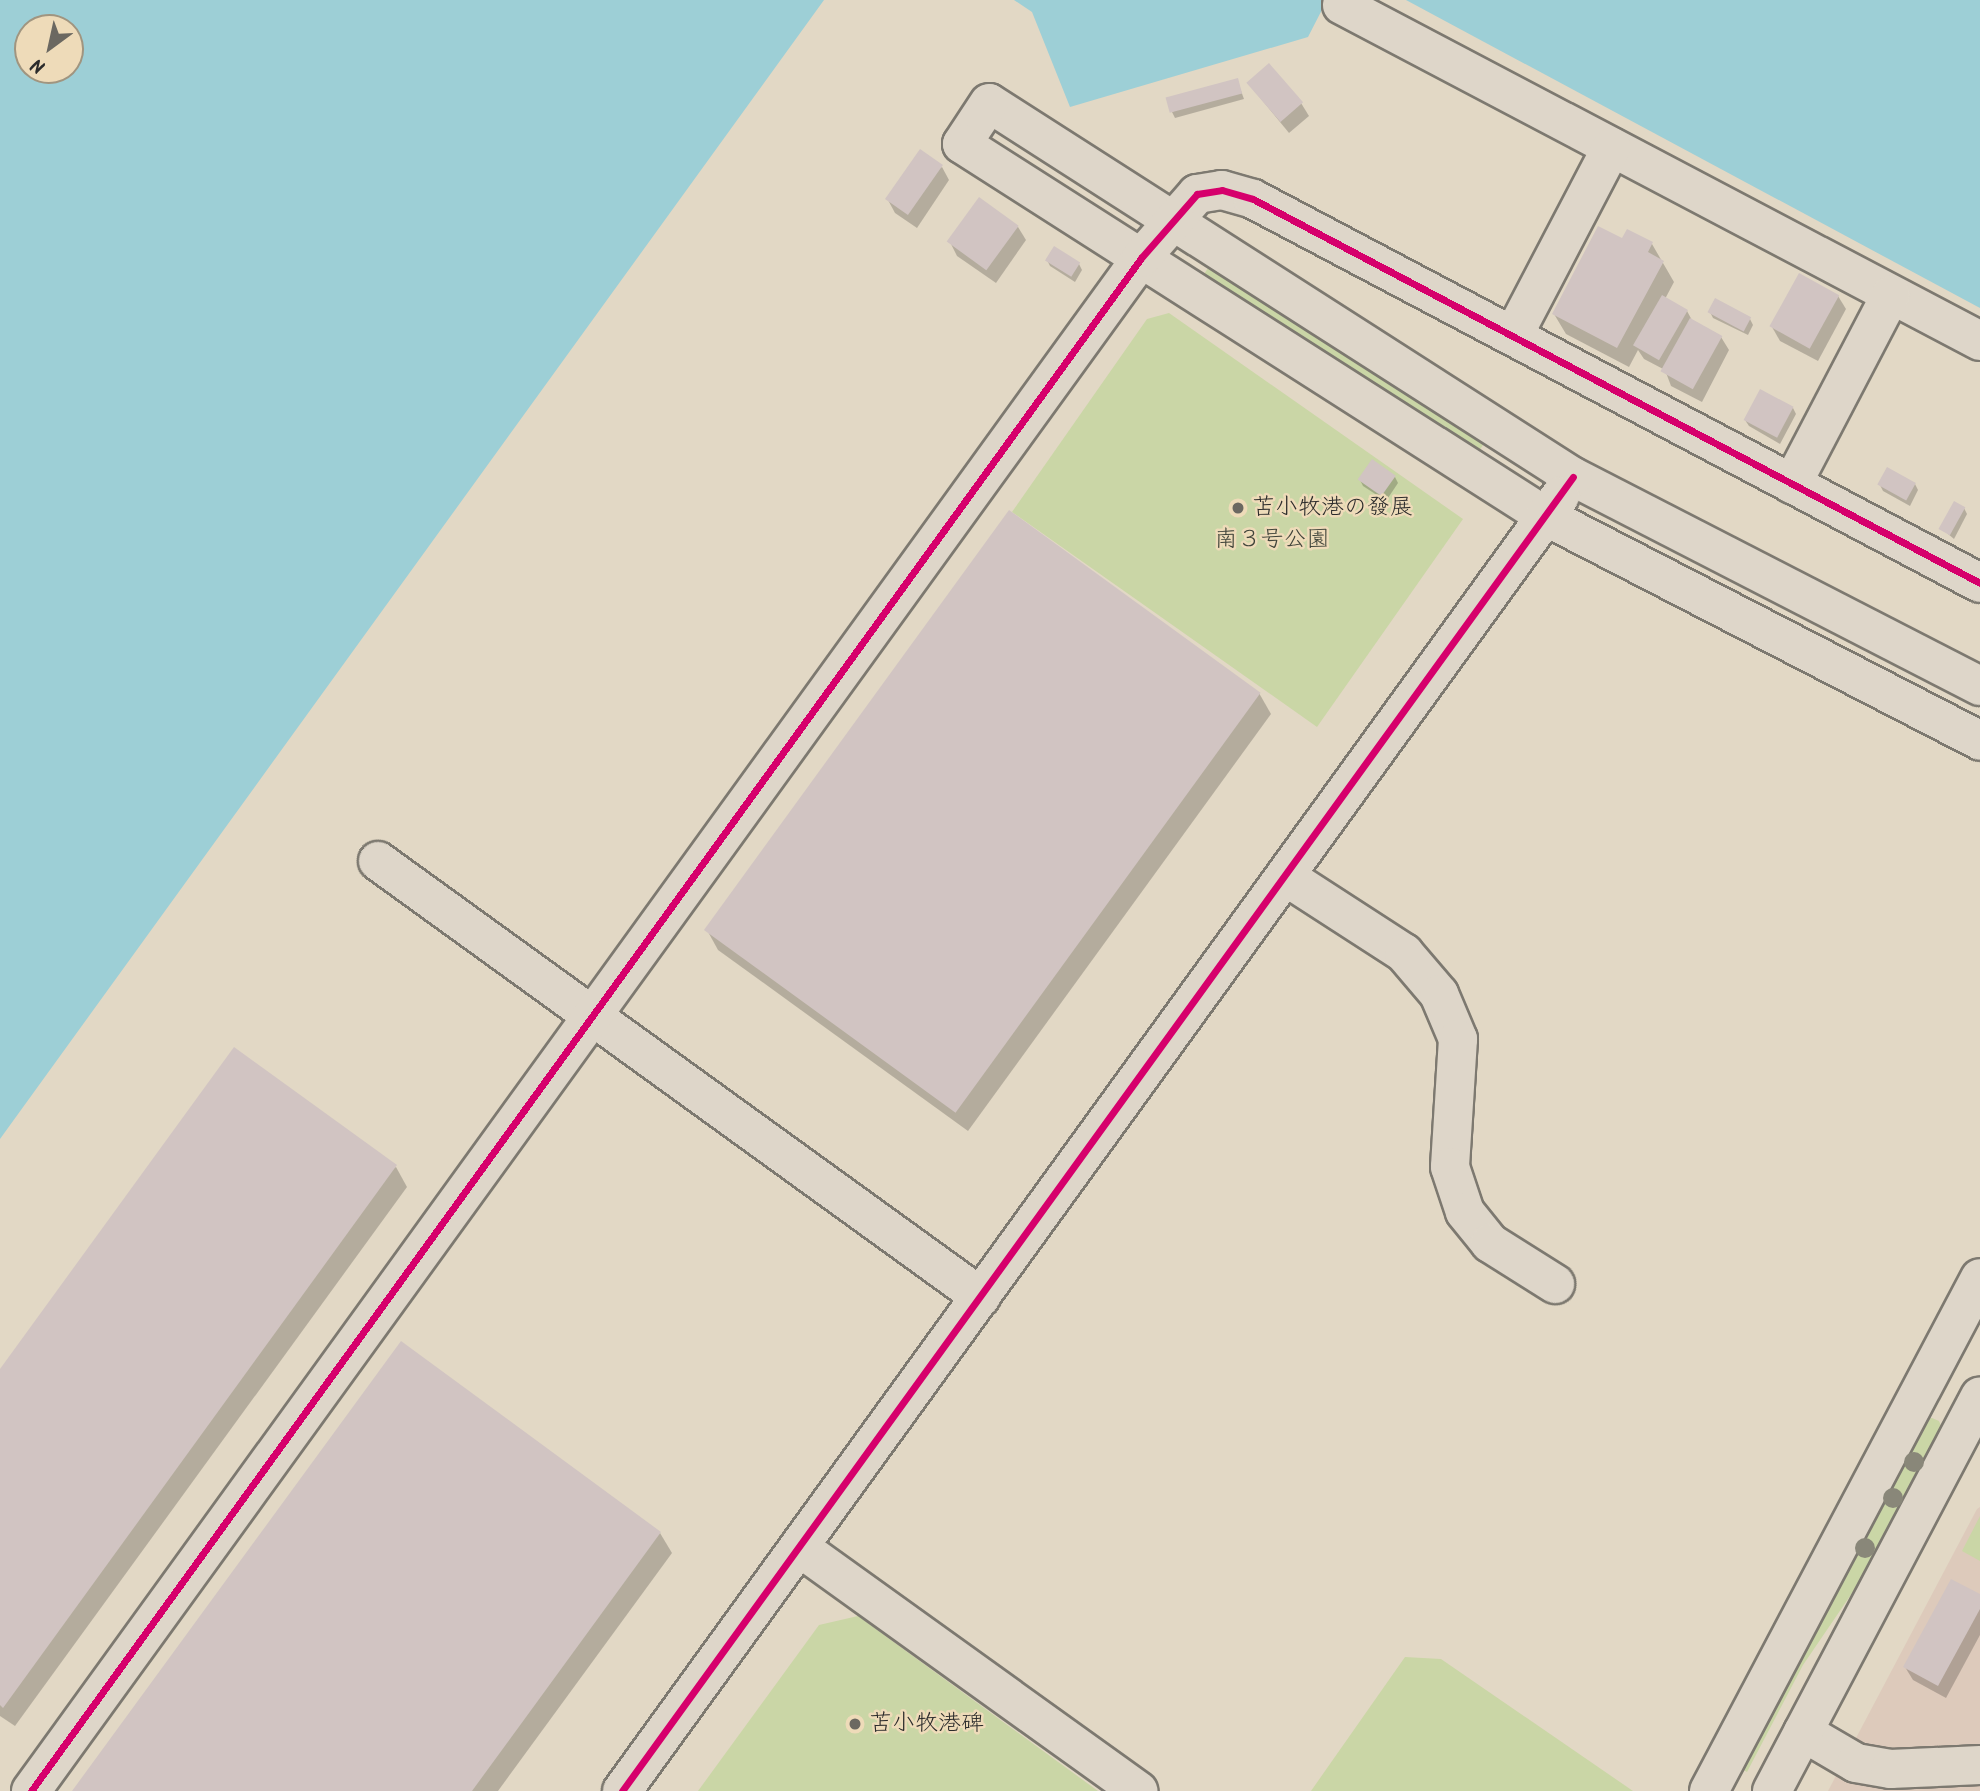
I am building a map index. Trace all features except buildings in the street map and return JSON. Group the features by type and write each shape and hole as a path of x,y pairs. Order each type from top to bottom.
{"street":[{"path":"1342,5 1980,341"},
{"path":"1980,686 1573,477 989,103 962,144 1545,516 1980,741"},
{"path":"1513,337 1612,147"},
{"path":"31,1791 1141,257 1197,194 1222,190 1253,200 1792,484 1976,570"},
{"path":"1792,484 1892,295"},
{"path":"622,1791 1573,477"},
{"path":"378,861 981,1297"},
{"path":"1285,876 1404,953 1439,994 1458,1040 1450,1167 1465,1212 1490,1243 1555,1284"},
{"path":"1709,1791 1980,1278"},
{"path":"1772,1791 1980,1396"},
{"path":"799,1547 1138,1791"},
{"path":"1803,1732 1856,1763 1892,1780 1980,1765"}],"shaded area":[{"path":"1980,1507 1980,1791 1828,1791 1977,1509"}],"green space":[{"path":"1210,265 1484,443 1478,453 1203,275"},
{"name":"南３号公園","path":"1169,313 1463,519 1317,727 1012,512 1147,319"},
{"path":"1925,1419 1939,1421 1942,1428 1878,1555 1803,1665 1747,1772 1738,1767"},
{"path":"1980,1516 1980,1561 1962,1551"},
{"path":"858,1616 1098,1791 698,1791 819,1625"},
{"path":"1405,1657 1441,1659 1633,1791 1311,1791"}],"water":[{"path":"0,0 824,0 0,1139"},
{"path":"1014,0 1327,0 1308,37 1070,107 1032,12"},
{"path":"1406,0 1980,0 1980,308"}],"cycle path":[{"path":"31,1791 1141,258 1197,194 1222,190 1253,199 1980,583"},
{"path":"622,1791 1573,477"}],"place":[{"name":"苫小牧港の發展","path":"1238,508"},
{"name":"苫小牧港碑","path":"855,1724"}]}
